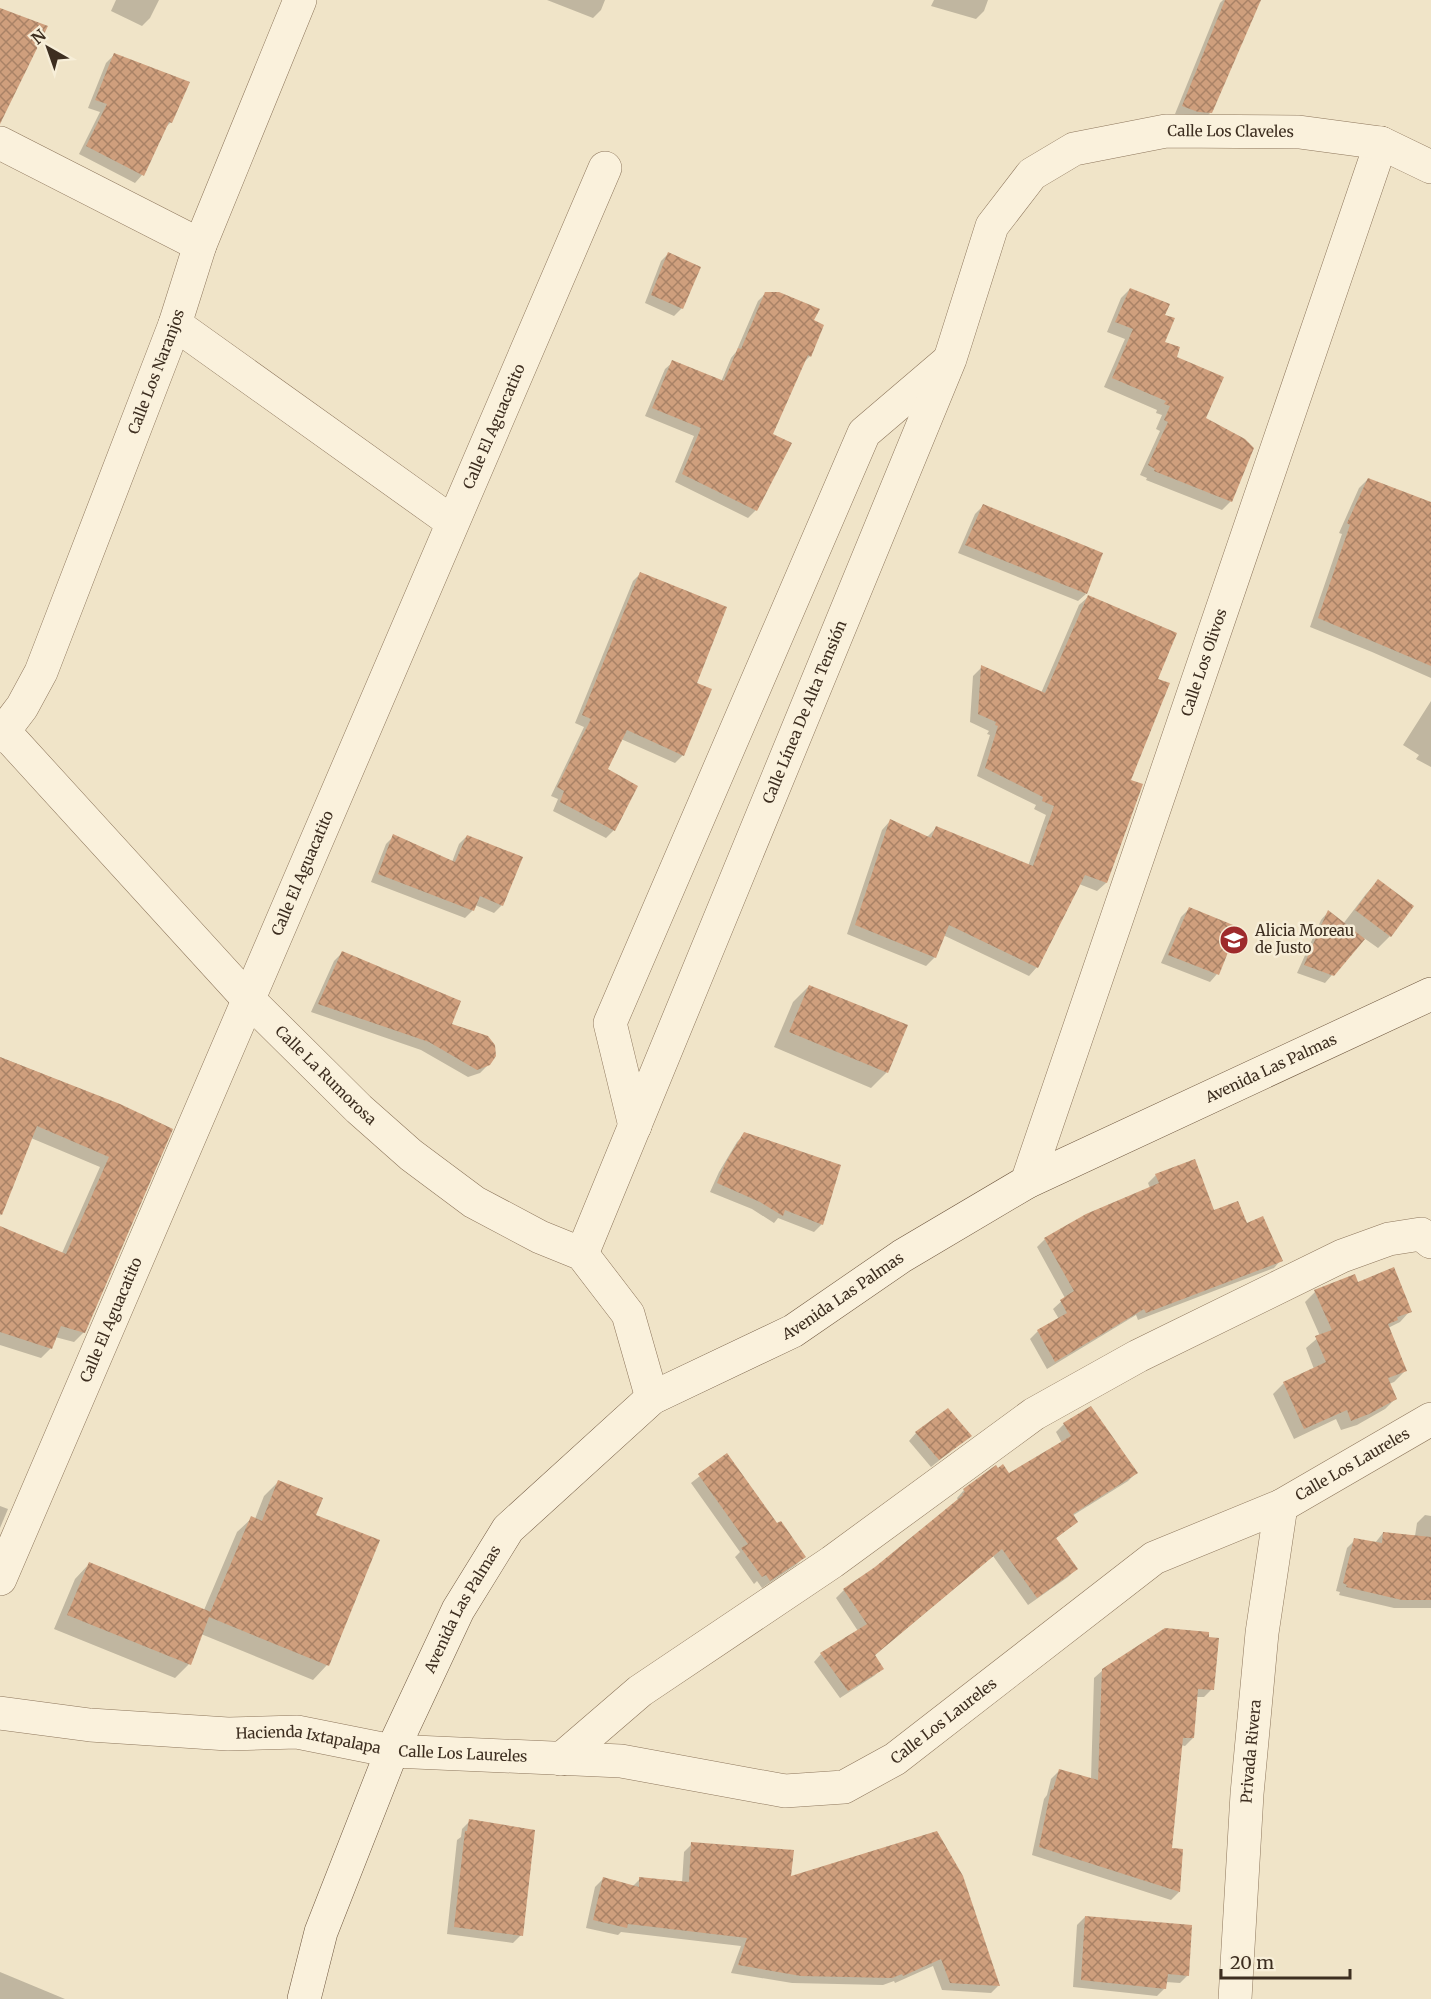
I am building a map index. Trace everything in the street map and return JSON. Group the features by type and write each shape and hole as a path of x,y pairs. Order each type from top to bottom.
{"street":[{"name":"Calle Los Naranjos","path":"1,732 22,707 41,672 175,324 201,244 300,0"},
{"name":"Calle Los Claveles","path":"1032,174 1074,149 1166,131 1299,132 1381,143 1431,167"},
{"path":"0,143 201,244"},
{"name":"Calle Los Olivos","path":"1027,1182 1381,143"},
{"name":"Calle El Aguacatito","path":"0,1579 605,168"},
{"name":"Calle Línea De Alta Tensión","path":"582,1254 950,359 992,226 1032,174"},
{"path":"175,324 452,522"},
{"path":"635,1126 610,1023 864,433 950,359"},
{"name":"Calle La Rumorosa","path":"1,732 248,999 359,1109 411,1155 474,1202 540,1238 582,1254"},
{"name":"Avenida Las Palmas","path":"392,1751 458,1610 508,1529 652,1398 793,1331 902,1256 1027,1182 1431,994"},
{"path":"561,1759 640,1691 832,1562 1034,1414 1138,1356 1342,1256 1389,1239 1420,1234 1431,1242"},
{"path":"582,1254 628,1314 652,1398"},
{"name":"Calle Los Laureles","path":"392,1751 621,1761 785,1791 844,1787 895,1759 1154,1558 1281,1506 1431,1419"},
{"name":"Privada Rivera","path":"1235,1999 1249,1771 1262,1633 1281,1506"},
{"name":"Hacienda Ixtapalapa","path":"0,1713 90,1725 228,1734 297,1732 392,1751 321,1932 304,1999"}],"building":[{"path":"1225,0 1261,0 1212,113 1198,112 1182,106"},
{"path":"0,8 48,26 0,124"},
{"path":"114,53 190,82 172,123 169,122 144,176 86,146 107,104 95,100"},
{"path":"668,252 701,267 683,309 651,295"},
{"path":"1130,288 1170,304 1165,315 1175,318 1165,342 1180,347 1177,357 1224,377 1206,418 1245,439 1254,448 1232,502 1154,471 1155,469 1148,465 1168,422 1164,420 1170,406 1164,404 1166,401 1112,378 1133,329 1115,322"},
{"path":"765,292 779,292 820,309 814,320 824,325 773,434 792,443 757,511 682,474 701,428 652,408 672,360 724,381 738,348 741,349"},
{"path":"1368,478 1431,502 1431,666 1318,618 1350,525 1347,523"},
{"path":"983,504 1103,553 1087,594 965,545"},
{"path":"640,572 727,607 697,683 712,689 684,756 627,730 608,769 638,786 615,831 560,802 564,791 557,787 591,719 582,715"},
{"path":"1088,595 1177,633 1158,679 1170,683 1131,780 1143,784 1107,883 1085,875 1038,968 949,925 936,958 855,925 890,819 931,838 936,826 1033,866 1054,806 1042,801 1043,797 985,768 998,726 995,725 996,722 978,714 981,665 1045,693"},
{"path":"393,834 455,862 467,835 523,857 503,906 480,896 474,911 378,874"},
{"path":"1378,879 1414,906 1391,937 1355,910"},
{"path":"1189,907 1238,927 1219,975 1168,955"},
{"path":"1328,910 1365,939 1334,976 1304,965"},
{"path":"342,951 461,1001 452,1024 488,1036 495,1045 496,1056 490,1065 477,1070 429,1042 318,1004"},
{"path":"809,985 908,1025 888,1073 789,1032"},
{"path":"0,1057 120,1104 173,1129 85,1333 61,1326 52,1349 0,1332 0,1226 66,1254 109,1157 37,1126 2,1215 0,1214"},
{"path":"744,1132 841,1165 823,1225 785,1210 783,1216 760,1202 717,1183 726,1162"},
{"path":"1195,1159 1214,1210 1238,1201 1247,1223 1263,1216 1283,1261 1146,1313 1144,1309 1055,1362 1037,1330 1067,1313 1060,1300 1074,1291 1044,1238 1086,1214 1159,1183 1155,1174"},
{"path":"1394,1267 1412,1312 1397,1317 1398,1320 1388,1324 1407,1371 1388,1378 1397,1399 1351,1421 1347,1410 1304,1429 1283,1382 1326,1362 1315,1336 1332,1330 1314,1290 1355,1274 1358,1282"},
{"path":"1091,1406 1138,1473 1073,1514 1078,1522 1056,1538 1078,1569 1037,1598 1002,1549 875,1655 884,1669 848,1691 820,1653 867,1624 843,1589 875,1567 963,1495 965,1492 963,1489 996,1465 998,1468 1003,1464 1009,1473 1071,1436 1063,1423"},
{"path":"948,1408 972,1436 939,1460 915,1432"},
{"path":"727,1453 777,1523 781,1521 806,1557 770,1581 766,1575 762,1577 741,1548 748,1544 698,1474"},
{"path":"278,1480 323,1498 316,1515 380,1540 329,1666 209,1617 191,1665 67,1615 89,1562 210,1612 251,1516 262,1521"},
{"path":"1383,1532 1431,1537 1431,1600 1402,1600 1346,1587 1347,1585 1343,1583 1354,1538 1382,1543"},
{"path":"1165,1628 1209,1632 1209,1637 1219,1638 1214,1690 1198,1689 1194,1738 1183,1738 1172,1848 1183,1849 1180,1892 1039,1847 1051,1789 1053,1790 1059,1769 1098,1780 1102,1669"},
{"path":"469,1819 535,1830 523,1936 454,1927 465,1831 467,1831"},
{"path":"937,1831 963,1876 1000,1986 950,1983 941,1959 903,1976 902,1974 892,1978 801,1976 738,1965 747,1938 628,1924 627,1928 593,1920 603,1877 639,1887 639,1877 689,1882 691,1842 794,1850 791,1876"},
{"path":"1085,1916 1192,1925 1189,1976 1168,1974 1166,1989 1081,1980"}],"place":[{"name":"Alicia Moreau de Justo","path":"1234,940"}]}
